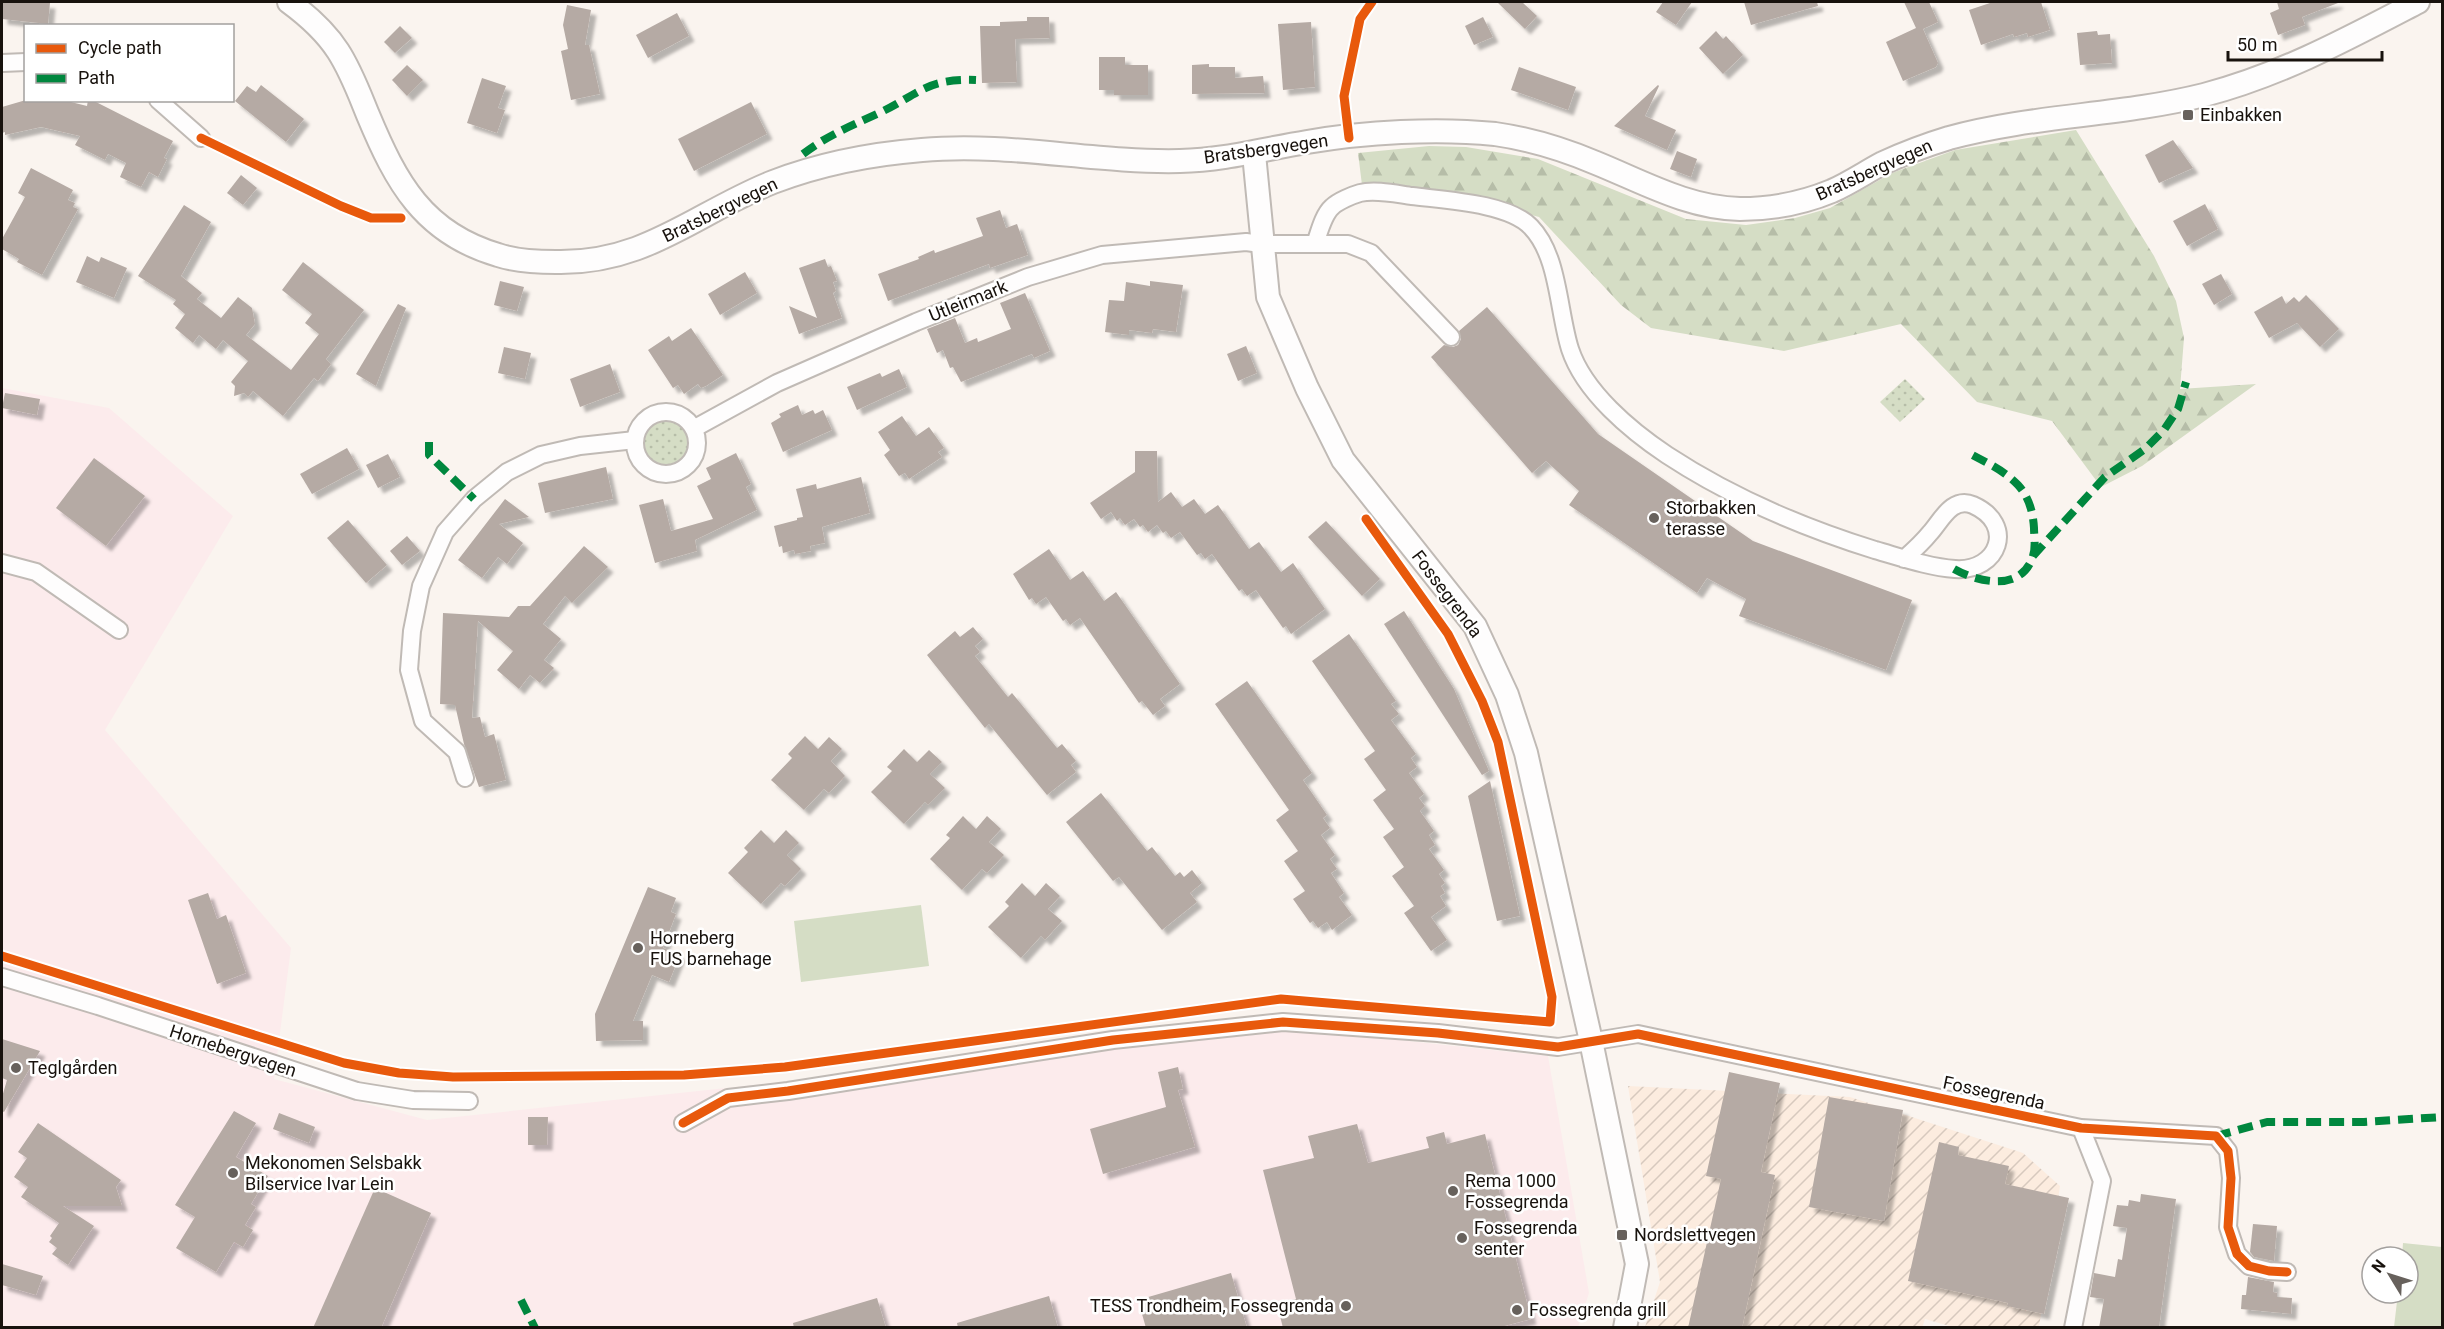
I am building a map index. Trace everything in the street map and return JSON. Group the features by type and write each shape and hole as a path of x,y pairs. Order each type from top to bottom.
{"main road":[{"name":"Bratsbergvegen","path":"289,2 319,27 340,54 349,69 389,162 414,203 430,219 454,236 497,255 516,259 576,262 624,254 677,232 753,190 778,180 852,160 886,154 961,147 1184,161 1254,154 1309,142 1403,133 1490,134 1544,143 1690,202 1732,209 1783,206 1833,190 1917,148 1970,132 2203,95 2256,79 2307,59 2418,2"},
{"name":"Fossegrenda","path":"1254,154 1261,244 1268,297 1307,388 1343,460 1475,626 1507,694 1526,753 1591,1041 1637,1264 1625,1328"}],"street":[{"path":"2,63 24,62"},
{"path":"160,102 201,138"},
{"path":"1315,244 1331,207 1361,193 1388,193 1474,203 1512,214 1531,226 1552,263 1570,351 1590,387 1616,414 1666,455 1767,511 1824,534 1904,559 1954,569 1974,568 1994,555 1998,541 1998,528 1988,514 1971,504 1955,505 1942,515 1933,530 1904,559"},
{"name":"Utleirmark","path":"695,428 777,383 916,322 1028,277 1102,255 1246,242 1261,244"},
{"path":"1261,244 1348,244 1371,253 1451,337"},
{"path":"674,412 695,428 698,446 695,454 691,462 676,472 659,473 643,464 638,457 635,440 642,423 656,413 674,412"},
{"path":"465,778 456,752 423,721 409,670 412,631 421,585 445,532 474,499 507,472 541,455 580,446 635,440"},
{"path":"2,563 36,572 119,630"},
{"name":"Hornebergvegen","path":"2,977 357,1091 413,1100 469,1101"},
{"path":"683,1123 728,1098 788,1091 1113,1040 1283,1022 1438,1033 1558,1047 1591,1041"},
{"name":"Fossegrenda","path":"1591,1041 1638,1034 2081,1128 2216,1136 2228,1151 2231,1178 2228,1227 2236,1254 2249,1266 2269,1271 2288,1272"},
{"path":"2073,1328 2102,1181 2081,1128"}],"shaded area":[{"path":"2,388 109,408 233,516 105,730 291,948 274,1079 427,1120 1288,1028 1548,1056 1589,1293 1578,1327 2,1327"},
{"path":"1628,1086 1850,1097 2023,1153 2060,1186 2039,1327 1953,1327 1925,1319 1922,1328 1645,1327 1660,1282"}],"green space":[{"path":"2076,130 2154,256 2176,301 2184,338 2180,389 2256,384 2142,466 2101,487 2052,421 1977,402 1901,324 1784,351 1651,328 1621,305 1539,217 1462,196 1362,185 1358,153 1429,146 1466,147 1538,159 1686,219 1746,225 1795,218 1830,208 1892,173 1955,150"},
{"path":"1905,379 1925,399 1900,422 1880,402"},
{"path":"667,420 683,427 690,443 683,459 667,466 651,459 644,443 651,427"},
{"path":"921,905 929,966 801,982 794,921"},
{"path":"2403,1243 2442,1247 2442,1327 2394,1327 2397,1305 2420,1305 2420,1245 2403,1245"}],"building":[{"path":"2,2 50,3 48,24 2,19"},
{"path":"1497,2 1522,2 1537,16 1525,29"},
{"path":"1663,2 1692,2 1676,25 1656,12"},
{"path":"1744,2 1817,2 1818,6 1751,25"},
{"path":"1904,2 1929,2 1938,22 1923,29 1938,63 1936,67 1903,81 1886,42 1916,28"},
{"path":"1993,2 2041,2 2050,30 2028,37 2027,33 2014,37 2013,34 1981,45 1969,10"},
{"path":"2277,2 2338,3 2302,17 2305,25 2278,35 2270,13 2279,9"},
{"path":"567,5 591,10 585,45 589,45 600,94 571,100 561,51 568,49 563,25"},
{"path":"677,13 689,36 648,58 636,35"},
{"path":"1027,17 1049,17 1050,38 1015,39 1017,82 982,83 980,26 1000,26 1000,22 1027,21"},
{"path":"1483,17 1493,37 1474,45 1465,26"},
{"path":"1311,22 1315,87 1283,90 1278,24"},
{"path":"400,26 412,38 395,53 384,42"},
{"path":"1716,31 1723,39 1726,36 1743,55 1723,74 1699,48"},
{"path":"2097,31 2098,35 2110,34 2112,63 2080,65 2077,33"},
{"path":"1099,57 1125,57 1125,65 1148,65 1148,95 1114,95 1114,90 1099,90"},
{"path":"1209,64 1209,67 1235,67 1235,78 1263,76 1265,93 1192,94 1192,65"},
{"path":"407,65 423,80 407,96 392,80"},
{"path":"1519,67 1576,87 1568,110 1511,90"},
{"path":"482,78 506,86 498,108 505,110 497,133 467,123"},
{"path":"261,85 304,119 286,142 235,101 247,86 256,92"},
{"path":"1658,85 1645,116 1676,130 1667,150 1614,126"},
{"path":"24,101 71,102 87,106 88,102 96,102 173,141 158,177 149,172 141,187 120,177 126,163 108,154 105,160 75,145 80,136 41,127 5,135 5,132 2,133 2,107"},
{"path":"751,102 767,134 694,171 678,139"},
{"path":"2173,140 2193,168 2159,183 2145,155"},
{"path":"1677,151 1697,159 1691,177 1670,169"},
{"path":"31,168 73,190 68,200 75,203 73,207 78,209 42,275 17,262 19,259 2,249 2,239 25,197 18,193"},
{"path":"241,175 257,188 243,205 227,193"},
{"path":"2205,204 2218,229 2187,246 2173,221"},
{"path":"184,205 211,222 181,276 202,293 197,299 221,318 238,297 252,308 255,324 246,335 291,370 319,334 305,323 312,314 282,290 303,262 364,310 326,359 331,364 318,381 314,378 283,416 253,391 248,397 244,393 234,396 235,386 231,382 248,361 223,340 216,349 199,335 193,343 175,328 185,314 173,304 176,300 138,276"},
{"path":"1000,210 1006,228 1017,224 1028,255 990,268 989,264 888,301 878,274 919,259 918,257 934,250 935,253 983,236 976,218"},
{"path":"87,256 99,262 101,257 127,268 114,298 76,282"},
{"path":"825,259 828,267 831,266 837,281 833,282 836,291 833,293 842,318 799,334 789,306 817,318 799,268"},
{"path":"745,272 757,293 720,315 708,294"},
{"path":"2221,274 2232,294 2214,305 2202,284"},
{"path":"500,281 524,287 517,311 494,305"},
{"path":"1150,281 1183,285 1176,332 1153,329 1152,333 1129,330 1129,335 1105,332 1109,300 1124,301 1126,282 1150,286"},
{"path":"1025,293 1050,351 1034,358 1032,354 961,382 953,367 950,368 943,350 937,353 927,329 955,318 965,343 977,338 978,342 1011,329 1000,303"},
{"path":"2306,295 2339,329 2320,347 2297,323 2269,338 2254,312 2282,296 2286,304 2294,297 2299,302"},
{"path":"398,304 406,308 376,386 356,374"},
{"path":"1487,307 1598,434 1753,541 1912,600 1886,670 1739,616 1746,599 1707,578 1697,593 1569,505 1579,491 1546,461 1532,473 1431,357 1444,345 1453,347 1458,345 1461,339 1459,331"},
{"path":"691,328 723,375 701,388 698,384 684,394 678,385 673,388 648,350 669,336 672,341"},
{"path":"1246,346 1257,373 1238,381 1227,354"},
{"path":"504,347 531,353 525,379 498,373"},
{"path":"610,364 620,392 580,407 570,379"},
{"path":"899,369 907,387 857,410 847,387 880,373 882,377"},
{"path":"5,393 40,399 37,415 2,408"},
{"path":"798,405 802,415 813,410 815,414 823,410 832,430 783,452 771,423 781,417 779,414"},
{"path":"902,416 916,436 929,427 944,448 938,452 942,457 909,479 905,473 899,476 884,455 890,450 878,432"},
{"path":"347,448 359,469 312,494 300,474"},
{"path":"1135,451 1157,451 1158,502 1171,492 1182,507 1194,499 1205,514 1218,505 1249,549 1259,542 1281,572 1293,563 1325,609 1291,634 1286,626 1283,628 1256,590 1247,596 1242,589 1239,591 1212,554 1205,559 1201,553 1197,555 1180,532 1171,538 1157,525 1148,532 1134,519 1125,525 1120,518 1117,521 1111,512 1101,519 1090,503 1135,472"},
{"path":"736,453 751,484 746,487 757,510 695,540 697,551 655,563 639,505 663,499 671,531 713,519 697,486 711,479 706,468"},
{"path":"388,454 400,477 378,488 366,465"},
{"path":"94,458 145,496 106,546 56,508"},
{"path":"606,467 613,499 545,513 538,483"},
{"path":"861,477 870,513 822,527 825,543 810,546 811,551 795,554 794,550 783,553 782,546 779,547 774,526 803,517 796,489 816,484 817,489"},
{"path":"505,499 529,517 499,524 523,543 507,564 498,557 482,578 458,560"},
{"path":"348,520 387,565 366,583 327,538"},
{"path":"1326,521 1380,579 1362,596 1308,537"},
{"path":"407,536 420,551 402,565 390,551"},
{"path":"584,546 608,567 572,603 565,596 543,624 561,639 544,660 554,668 540,683 530,675 519,689 497,670 513,651 478,621 472,718 480,717 485,737 494,734 506,780 479,787 464,744 455,705 440,704 443,613 509,617 518,606 530,606"},
{"path":"1049,549 1070,580 1083,571 1104,601 1116,592 1180,684 1160,699 1165,706 1153,715 1142,701 1139,703 1080,618 1070,625 1066,619 1063,621 1046,597 1036,604 1032,598 1029,600 1013,574"},
{"path":"1404,611 1454,689 1489,771 1482,775 1384,624"},
{"path":"973,627 983,639 975,646 980,652 975,656 1008,697 1012,693 1057,748 1062,744 1076,761 1071,765 1076,772 1047,795 989,724 985,728 927,655 955,631 960,637"},
{"path":"1349,634 1396,701 1391,704 1399,714 1391,720 1416,754 1411,758 1417,767 1409,773 1424,794 1419,798 1425,806 1420,811 1434,831 1429,835 1435,845 1429,849 1444,870 1439,874 1445,883 1441,886 1445,893 1440,896 1446,906 1431,917 1447,940 1431,951 1404,913 1414,906 1392,876 1404,867 1383,837 1394,829 1373,800 1386,790 1364,759 1375,751 1312,661"},
{"path":"1247,681 1312,773 1303,780 1327,815 1323,818 1330,828 1321,835 1335,855 1330,859 1337,869 1331,873 1344,893 1339,897 1352,915 1332,930 1327,922 1318,928 1313,921 1310,923 1293,899 1305,891 1284,861 1298,851 1276,820 1289,810 1215,704"},
{"path":"805,736 818,749 829,737 842,749 831,761 845,776 829,793 824,789 804,810 771,780 792,758 788,754"},
{"path":"904,749 917,762 929,750 942,762 930,774 945,788 928,805 925,802 904,824 871,792 892,771 887,767"},
{"path":"1490,781 1520,916 1497,921 1468,796"},
{"path":"1101,793 1147,851 1152,847 1175,876 1180,872 1184,877 1192,870 1202,883 1190,893 1197,902 1162,930 1119,877 1113,881 1066,822"},
{"path":"963,816 976,829 987,816 1001,829 989,842 1004,855 987,873 982,869 962,890 930,859 950,838 946,835"},
{"path":"761,830 774,843 786,830 799,843 787,855 801,869 785,886 781,883 761,904 728,873 748,852 744,848"},
{"path":"1022,883 1035,896 1046,883 1060,896 1048,909 1062,921 1045,940 1041,936 1021,958 988,927 1009,906 1005,902"},
{"path":"648,887 676,898 671,912 676,914 663,948 680,955 669,982 652,975 633,1021 643,1021 643,1040 596,1041 595,1014"},
{"path":"208,893 217,919 226,915 246,973 217,984 188,900"},
{"name":"Teglgården","path":"2,1039 40,1051 4,1112 2,1111 2,1097 7,1080 2,1078"},
{"path":"1178,1067 1183,1089 1178,1090 1195,1147 1103,1174 1090,1129 1166,1107 1158,1072"},
{"path":"1729,1072 1780,1083 1761,1172 1775,1175 1742,1328 1688,1328 1721,1179 1706,1176"},
{"path":"1829,1097 1903,1110 1884,1221 1809,1207"},
{"path":"234,1111 256,1123 236,1157 268,1176 251,1204 256,1207 245,1225 253,1230 243,1247 234,1242 216,1272 176,1248 195,1217 175,1205"},
{"path":"279,1113 315,1127 309,1143 273,1129"},
{"path":"528,1117 548,1117 547,1145 528,1145"},
{"path":"38,1123 121,1180 116,1187 122,1206 63,1206 94,1226 68,1265 52,1254 57,1248 49,1242 52,1238 50,1236 59,1223 21,1197 28,1187 14,1177 27,1158 18,1152"},
{"path":"1357,1124 1368,1163 1429,1148 1426,1137 1444,1132 1447,1144 1485,1134 1531,1319 1497,1328 1283,1328 1277,1304 1296,1299 1263,1170 1314,1158 1308,1136"},
{"path":"1939,1142 1959,1147 1958,1155 2009,1166 2005,1184 2069,1198 2044,1314 2007,1306 2008,1303 1908,1281"},
{"path":"375,1188 431,1213 381,1328 313,1328"},
{"path":"2141,1194 2176,1199 2159,1328 2099,1328 2104,1299 2090,1297 2094,1273 2115,1277 2118,1259 2122,1260 2127,1228 2113,1226 2117,1205 2128,1206 2129,1200 2140,1202"},
{"path":"2253,1224 2277,1226 2274,1261 2254,1257 2250,1252"},
{"path":"2,1264 43,1276 36,1295 2,1285"},
{"path":"1231,1273 1247,1328 1146,1328 1138,1300"},
{"path":"2248,1277 2274,1282 2273,1292 2277,1293 2277,1297 2292,1298 2291,1314 2241,1309 2242,1295 2246,1295"},
{"path":"1049,1296 1058,1328 958,1328 957,1323"},
{"path":"877,1298 886,1328 794,1328 793,1323"}],"marked path":[{"path":"803,154 830,136 923,89 945,82 976,80"},
{"path":"2033,556 2105,477 2145,449 2164,430 2178,409 2186,382"},
{"path":"429,442 429,455 474,499"},
{"path":"1954,569 1987,581 2010,580 2020,575 2027,567 2034,549 2033,516 2022,490 2000,471 1967,452"},
{"path":"2216,1136 2267,1122 2364,1122 2442,1117"},
{"path":"521,1300 535,1328"}],"cycle path":[{"path":"1349,138 1344,96 1360,19 1372,2"},
{"path":"201,138 341,206 371,218 401,218"},
{"path":"2,956 344,1063 399,1073 453,1077 684,1075 785,1067 1281,999 1550,1022 1552,997 1498,742 1482,701 1448,634 1366,519"},
{"path":"683,1123 728,1098 788,1091 1113,1040 1283,1022 1438,1033 1558,1047 1638,1034 2081,1128 2216,1136 2228,1151 2231,1178 2228,1227 2237,1254 2249,1266 2269,1271 2287,1272"}],"place":[{"name":"Einbakken","path":"2188,115"},
{"name":"Storbakken terasse","path":"1654,518"},
{"name":"Horneberg FUS barnehage","path":"638,948"},
{"name":"Teglgården","path":"16,1068"},
{"name":"Mekonomen Selsbakk Bilservice Ivar Lein","path":"233,1173"},
{"name":"Rema 1000 Fossegrenda","path":"1453,1191"},
{"name":"Nordslettvegen","path":"1622,1235"},
{"name":"Fossegrenda senter","path":"1462,1238"},
{"name":"TESS Trondheim, Fossegrenda","path":"1346,1306"},
{"name":"Fossegrenda grill","path":"1517,1310"}]}
